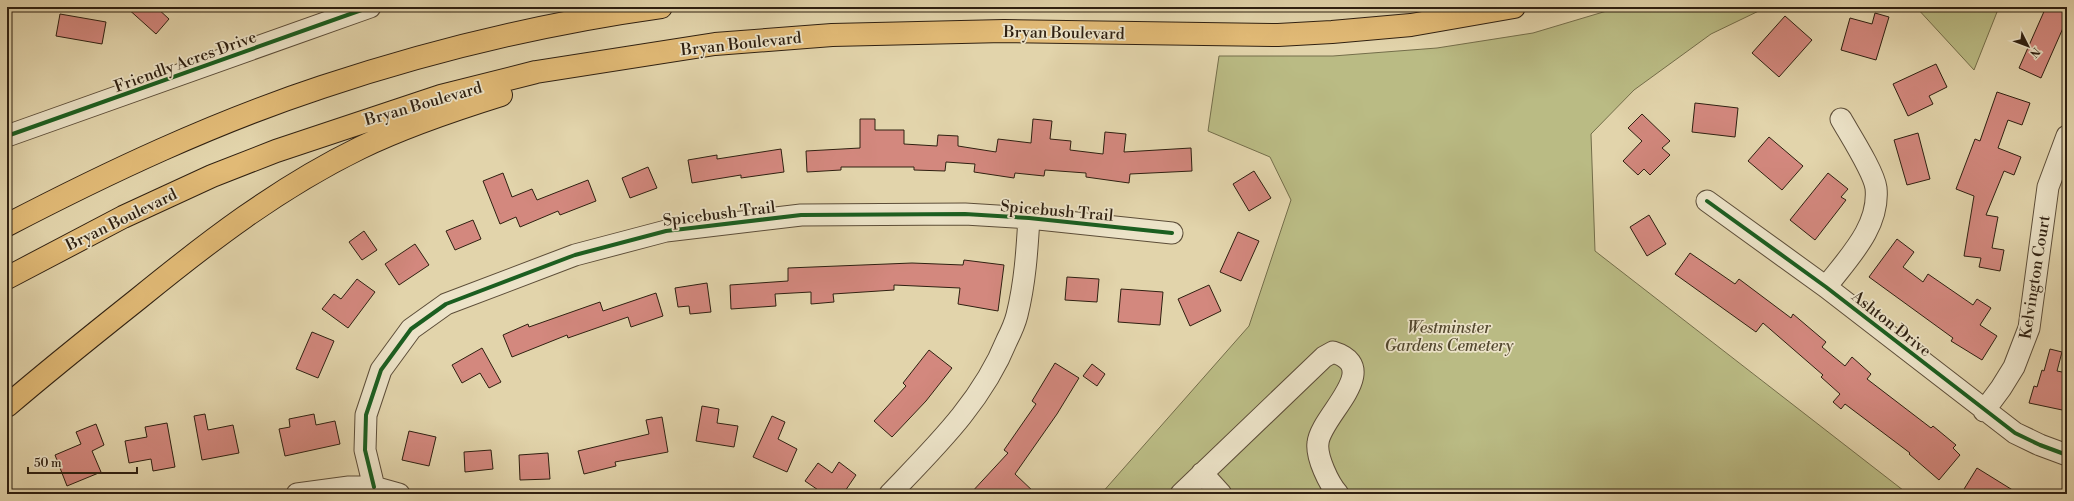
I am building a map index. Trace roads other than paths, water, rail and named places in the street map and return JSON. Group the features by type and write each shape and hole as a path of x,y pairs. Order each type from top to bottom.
{"highway":[{"path":"7,225 123,167 189,138 322,87 394,64 468,44 600,16 661,7"},
{"name":"Bryan Boulevard","path":"7,278 123,217 212,176 344,127 441,96 536,72 715,44 832,34 1004,31 1219,35 1332,32 1411,25 1514,7"},
{"path":"7,406 215,237 248,213 320,169 388,135 468,105 524,89 608,72 671,50"}],"street":[{"name":"Friendly Acres Drive","path":"7,136 370,7"},
{"path":"1826,287 1868,230 1875,211 1876,187 1864,160 1841,119"},
{"name":"Kelvington Court","path":"1984,410 2001,388 2014,367 2029,328 2048,187 2067,136"},
{"name":"Ashton Drive","path":"1707,201 1826,287 2015,433 2040,445 2067,455"},
{"name":"Spicebush Trail","path":"374,487 366,450 366,415 381,370 411,329 446,304 575,255 666,230 801,215 965,214 1028,218 1172,233"},
{"path":"890,494 953,427 982,390 1000,358 1017,316 1027,264 1028,218"},
{"path":"1180,494 1324,357 1333,352 1344,355 1352,365 1352,381 1344,397 1326,422 1318,443 1321,463 1338,494"},
{"path":"1202,473 1221,494"},
{"path":"297,494 349,487 374,487 399,494"}],"park label":[{"name":"Westminster Gardens Cemetery","path":"1449,336"}]}
